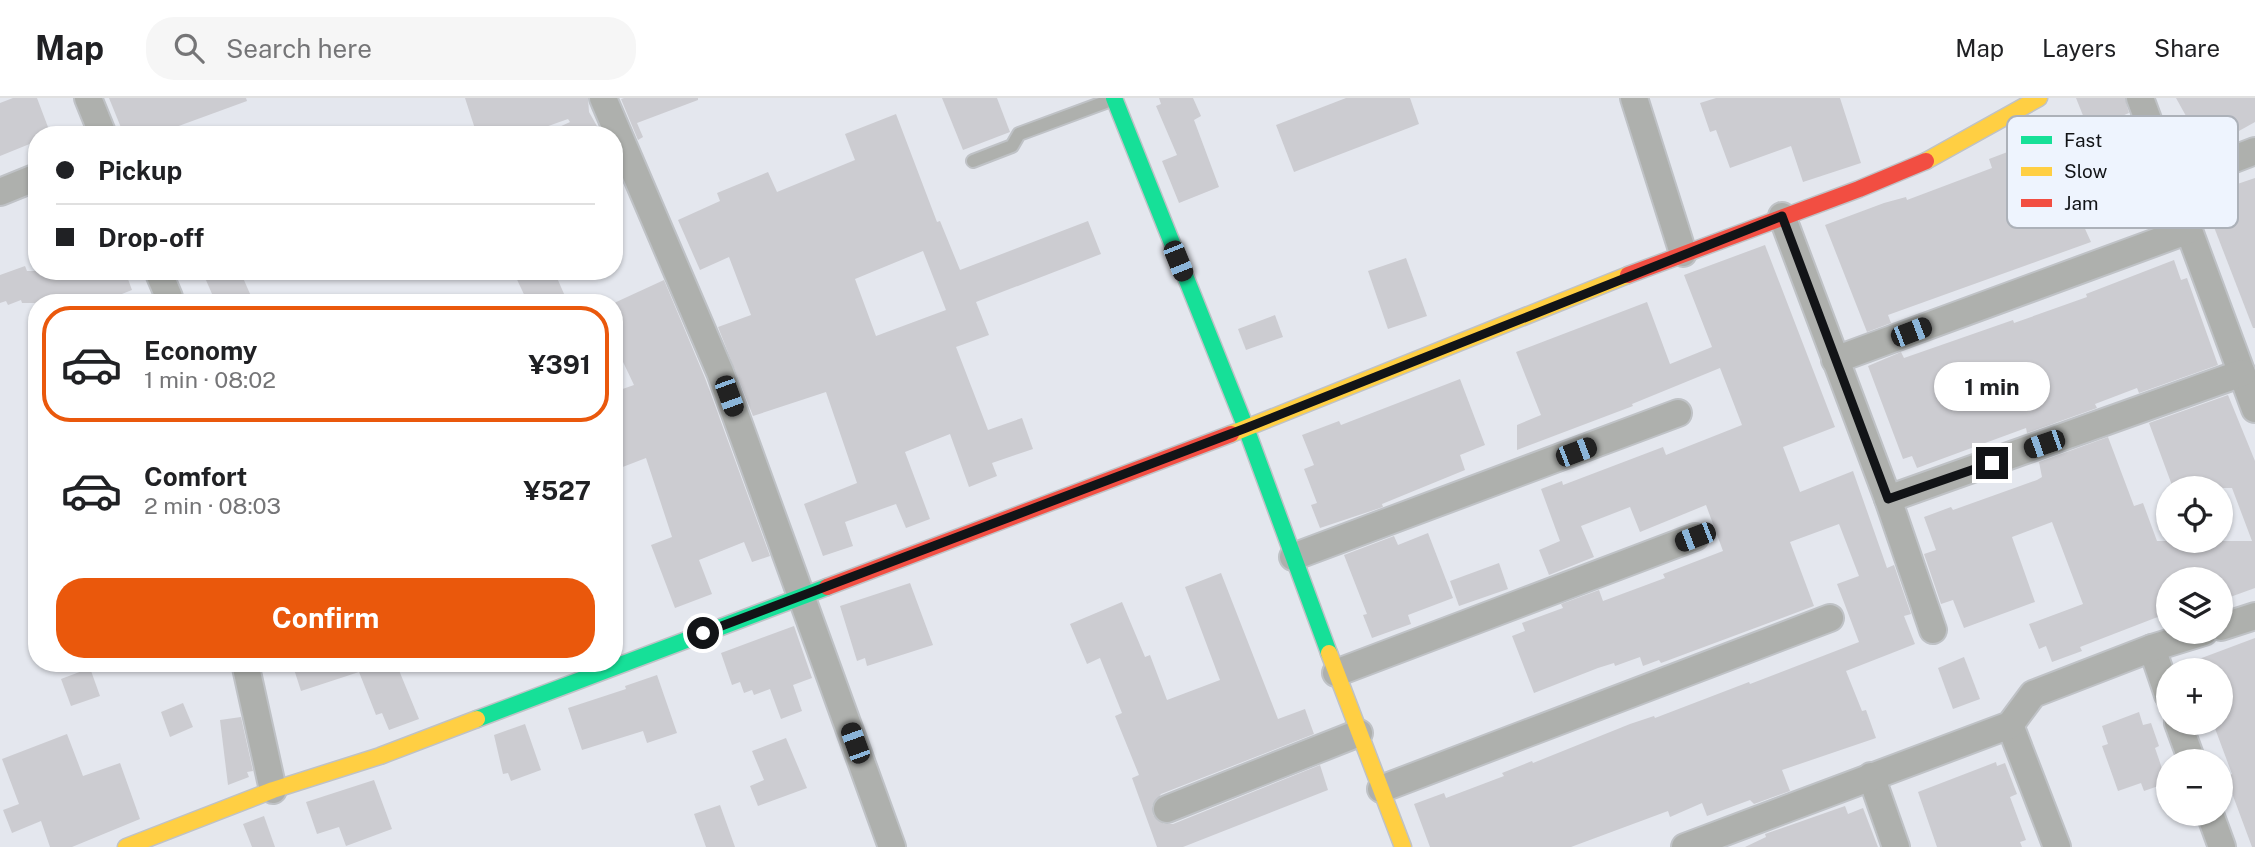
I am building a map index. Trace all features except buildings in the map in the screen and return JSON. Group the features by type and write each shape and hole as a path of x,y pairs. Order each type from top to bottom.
{"street":[{"path":"88,98 99,126"},
{"path":"603,98 615,126"},
{"path":"1115,98 1246,428 1403,847"},
{"path":"1634,98 1683,253"},
{"path":"623,663 1246,428 1683,253 1924,162 2039,98"},
{"path":"2140,98 2147,116"},
{"path":"623,145 720,372 892,847"},
{"path":"2238,158 2255,151"},
{"path":"0,192 28,181"},
{"path":"1782,216 1888,499 1933,630"},
{"path":"1835,360 2189,230 2255,409"},
{"path":"1888,499 2242,373"},
{"path":"1293,557 1678,413"},
{"path":"1336,673 1695,537"},
{"path":"2233,622 2255,616"},
{"path":"1381,789 1830,618"},
{"path":"1685,847 1729,840 1871,776 2010,725 2033,694 2165,644"},
{"path":"2152,648 2156,660"},
{"path":"247,672 273,790"},
{"path":"126,847 273,790 380,756 600,672"},
{"path":"2010,725 2057,847"},
{"path":"1167,809 1359,733"},
{"path":"1871,776 1896,847"},
{"path":"2214,826 2222,847"}],"lane":[{"path":"973,161 1012,146 1019,134 1115,98"}],"traffic: fast":[{"path":"1114,98 1246,428 1329,653"},
{"path":"623,664 827,587"},
{"path":"477,719 602,672"}],"traffic: slow":[{"path":"1926,161 2039,98"},
{"path":"1231,434 1628,275"},
{"path":"1329,653 1403,847"},
{"path":"126,847 273,790 380,756 477,719"}],"traffic: jam":[{"path":"1628,275 1859,189 1926,161"},
{"path":"827,587 1231,434"}],"route":[{"path":"703,633 1246,428 1782,216 1888,499 1992,463"}]}
